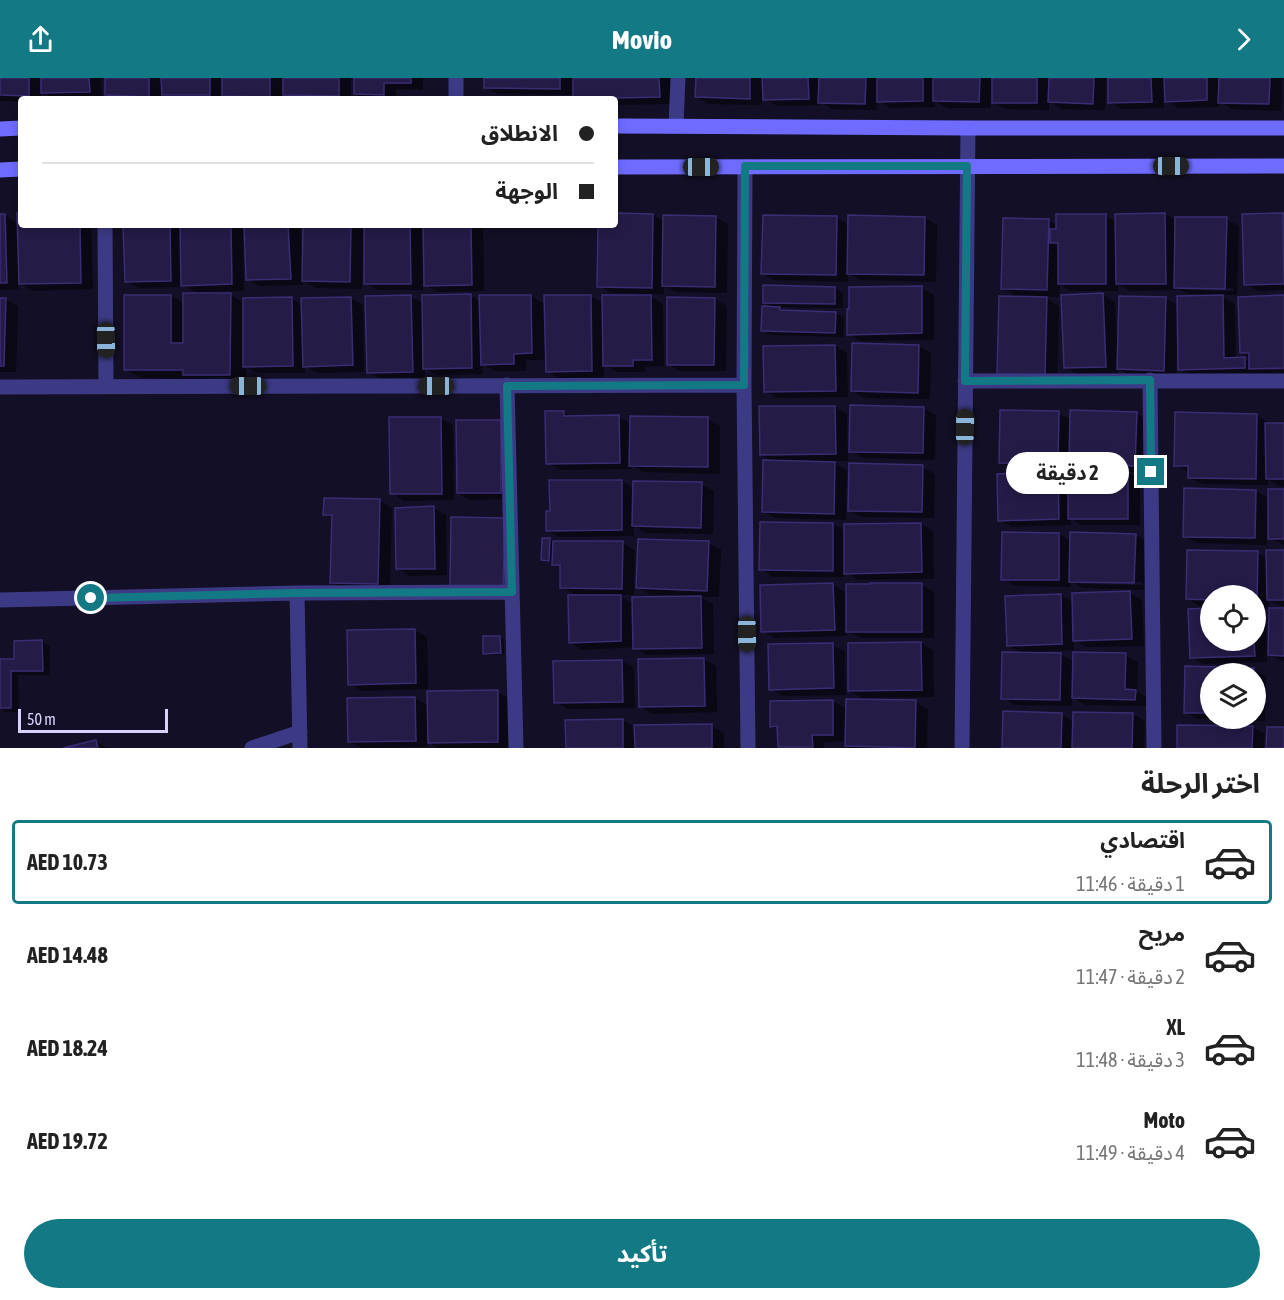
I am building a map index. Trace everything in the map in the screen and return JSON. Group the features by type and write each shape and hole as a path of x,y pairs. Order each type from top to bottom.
{"street":[{"path":"456,78 456,96"},
{"path":"676,126 678,78"},
{"path":"618,126 1284,128"},
{"path":"0,129 18,128"},
{"path":"962,748 968,128"},
{"path":"745,166 744,385 748,748"},
{"path":"618,167 1284,166"},
{"path":"0,170 18,170"},
{"path":"105,228 106,386"},
{"path":"1150,380 1154,748"},
{"path":"965,381 1284,381"},
{"path":"0,387 744,385"},
{"path":"507,386 516,748"},
{"path":"0,600 297,593 512,592"},
{"path":"297,593 300,748"},
{"path":"252,748 300,732"}],"building":[{"path":"0,78 29,78 29,96 0,95"},
{"path":"41,78 89,78 90,92 41,93"},
{"path":"105,78 149,78 149,96 105,95"},
{"path":"161,78 210,78 210,95 162,95"},
{"path":"222,78 270,78 270,96 222,96"},
{"path":"283,78 339,78 339,96 283,95"},
{"path":"354,78 411,78 411,83 384,83 384,95 354,94"},
{"path":"484,78 560,78 560,89 484,88"},
{"path":"573,78 659,78 660,97 573,96"},
{"path":"696,78 750,78 750,99 695,97"},
{"path":"762,78 808,78 809,99 763,100"},
{"path":"819,78 866,78 865,104 818,103"},
{"path":"877,78 923,78 923,101 877,102"},
{"path":"933,78 980,78 979,102 933,101"},
{"path":"992,78 1037,78 1037,103 992,103"},
{"path":"1049,78 1094,78 1093,104 1048,102"},
{"path":"1108,78 1151,78 1152,102 1108,103"},
{"path":"1164,78 1207,78 1207,100 1165,102"},
{"path":"1219,78 1270,78 1269,104 1218,103"},
{"path":"17,213 18,228 80,228 81,283 19,284"},
{"path":"618,213 653,214 652,288 597,287 598,228 618,228"},
{"path":"1165,213 1166,284 1116,284 1115,214"},
{"path":"1283,213 1284,284 1244,285 1242,214"},
{"path":"0,214 5,214 7,283 0,283"},
{"path":"1056,214 1106,214 1106,284 1058,284 1058,243 1050,243 1050,229 1056,229"},
{"path":"663,215 716,216 715,287 662,286"},
{"path":"763,215 837,216 836,275 761,274"},
{"path":"848,215 925,217 924,275 847,274"},
{"path":"1175,217 1227,217 1225,289 1174,288"},
{"path":"1003,218 1049,219 1047,290 1001,289"},
{"path":"123,228 170,228 171,281 125,282"},
{"path":"180,228 231,228 232,284 181,286"},
{"path":"244,228 288,228 291,279 246,280"},
{"path":"303,228 351,228 350,282 302,281"},
{"path":"364,228 410,228 411,284 364,284"},
{"path":"423,228 471,228 472,285 424,286"},
{"path":"763,285 835,287 835,304 763,303"},
{"path":"922,286 922,333 847,335 849,287"},
{"path":"183,293 231,293 230,375 183,375 183,370 124,370 124,295 171,295 171,343 183,343"},
{"path":"1103,293 1106,367 1064,368 1061,295"},
{"path":"471,294 472,368 423,369 422,295"},
{"path":"411,295 413,372 367,373 365,296"},
{"path":"479,295 531,295 532,353 514,354 514,364 481,365"},
{"path":"544,295 591,295 592,371 546,372"},
{"path":"602,295 651,295 652,360 633,360 633,366 603,366"},
{"path":"1223,295 1224,358 1245,357 1245,368 1178,370 1177,296"},
{"path":"1284,295 1284,368 1249,369 1249,353 1240,353 1238,297"},
{"path":"999,296 1047,297 1045,375 997,374"},
{"path":"1119,296 1166,297 1164,371 1117,369"},
{"path":"292,297 293,366 243,367 243,298"},
{"path":"351,297 353,365 303,367 301,298"},
{"path":"667,297 715,298 714,365 667,365"},
{"path":"0,298 6,298 4,366 0,366"},
{"path":"762,306 780,307 780,310 836,312 835,333 761,331"},
{"path":"852,343 919,345 918,393 851,391"},
{"path":"835,345 836,391 764,392 763,346"},
{"path":"850,405 924,407 923,453 849,452"},
{"path":"759,406 835,406 836,454 760,455"},
{"path":"1000,410 1059,411 1058,464 999,463"},
{"path":"1070,410 1137,412 1135,466 1069,464"},
{"path":"545,411 564,411 564,416 619,415 620,463 546,464"},
{"path":"1175,412 1257,414 1256,479 1188,478 1188,466 1174,466"},
{"path":"630,416 708,417 708,467 629,466"},
{"path":"389,417 441,417 442,494 390,494"},
{"path":"456,420 501,420 501,493 457,493"},
{"path":"1265,423 1284,423 1284,479 1266,479"},
{"path":"763,460 835,462 834,514 762,512"},
{"path":"849,463 923,465 922,512 848,511"},
{"path":"1128,470 1128,519 1068,519 1068,471"},
{"path":"1058,472 1059,519 998,521 997,474"},
{"path":"549,480 622,480 622,530 546,531 546,511 550,511"},
{"path":"633,481 702,482 701,528 632,526"},
{"path":"1184,488 1256,490 1255,538 1183,537"},
{"path":"1268,489 1284,489 1284,539 1268,539"},
{"path":"324,498 380,499 378,584 330,583 332,515 323,515"},
{"path":"434,506 435,569 396,569 395,508"},
{"path":"451,517 505,518 503,589 450,587"},
{"path":"760,522 833,523 833,571 759,570"},
{"path":"921,523 922,572 844,574 844,524"},
{"path":"1002,532 1059,533 1059,580 1001,580"},
{"path":"1070,532 1136,534 1134,583 1069,582"},
{"path":"542,538 550,538 549,561 541,560"},
{"path":"638,539 709,541 707,591 636,588"},
{"path":"553,541 623,541 622,589 560,588 560,565 552,565"},
{"path":"1187,550 1258,551 1257,585 1200,585 1200,600 1186,599"},
{"path":"1266,550 1284,550 1284,600 1267,600"},
{"path":"833,583 835,630 761,632 760,585"},
{"path":"922,583 922,632 846,632 846,584"},
{"path":"1130,591 1132,639 1073,641 1072,593"},
{"path":"1061,594 1062,644 1007,646 1005,596"},
{"path":"568,595 621,595 621,641 569,643"},
{"path":"701,596 702,648 633,649 632,597"},
{"path":"1200,608 1200,651 1255,651 1255,656 1190,658 1188,609"},
{"path":"1269,608 1284,608 1284,656 1268,655"},
{"path":"415,629 416,683 348,685 347,630"},
{"path":"483,636 500,636 501,653 483,654"},
{"path":"42,640 43,671 11,671 11,708 0,708 0,659 14,659 14,641"},
{"path":"921,642 922,690 848,691 848,643"},
{"path":"833,643 834,688 769,690 768,644"},
{"path":"1002,652 1061,653 1060,700 1001,699"},
{"path":"1073,652 1126,653 1125,689 1136,690 1135,700 1072,698"},
{"path":"704,658 705,706 639,707 638,659"},
{"path":"622,660 623,702 554,703 553,661"},
{"path":"1185,666 1200,666 1200,713 1184,713"},
{"path":"498,690 498,742 428,743 427,691"},
{"path":"415,697 416,741 348,742 347,698"},
{"path":"846,699 916,700 915,748 845,746"},
{"path":"833,700 833,735 812,735 813,747 778,747 777,726 770,727 770,701"},
{"path":"1003,711 1062,713 1061,748 1002,748"},
{"path":"1073,712 1133,713 1132,748 1072,748"},
{"path":"623,719 623,748 566,748 565,720"},
{"path":"712,724 712,748 635,748 634,725"},
{"path":"1177,725 1200,725 1200,729 1253,729 1252,748 1177,748"},
{"path":"1267,727 1284,727 1284,748 1266,748"},
{"path":"96,740 98,748 63,748"}],"route":[{"path":"91,598 297,593 512,592 507,386 744,385 745,166 967,166 965,381 1150,380 1151,472"}]}
